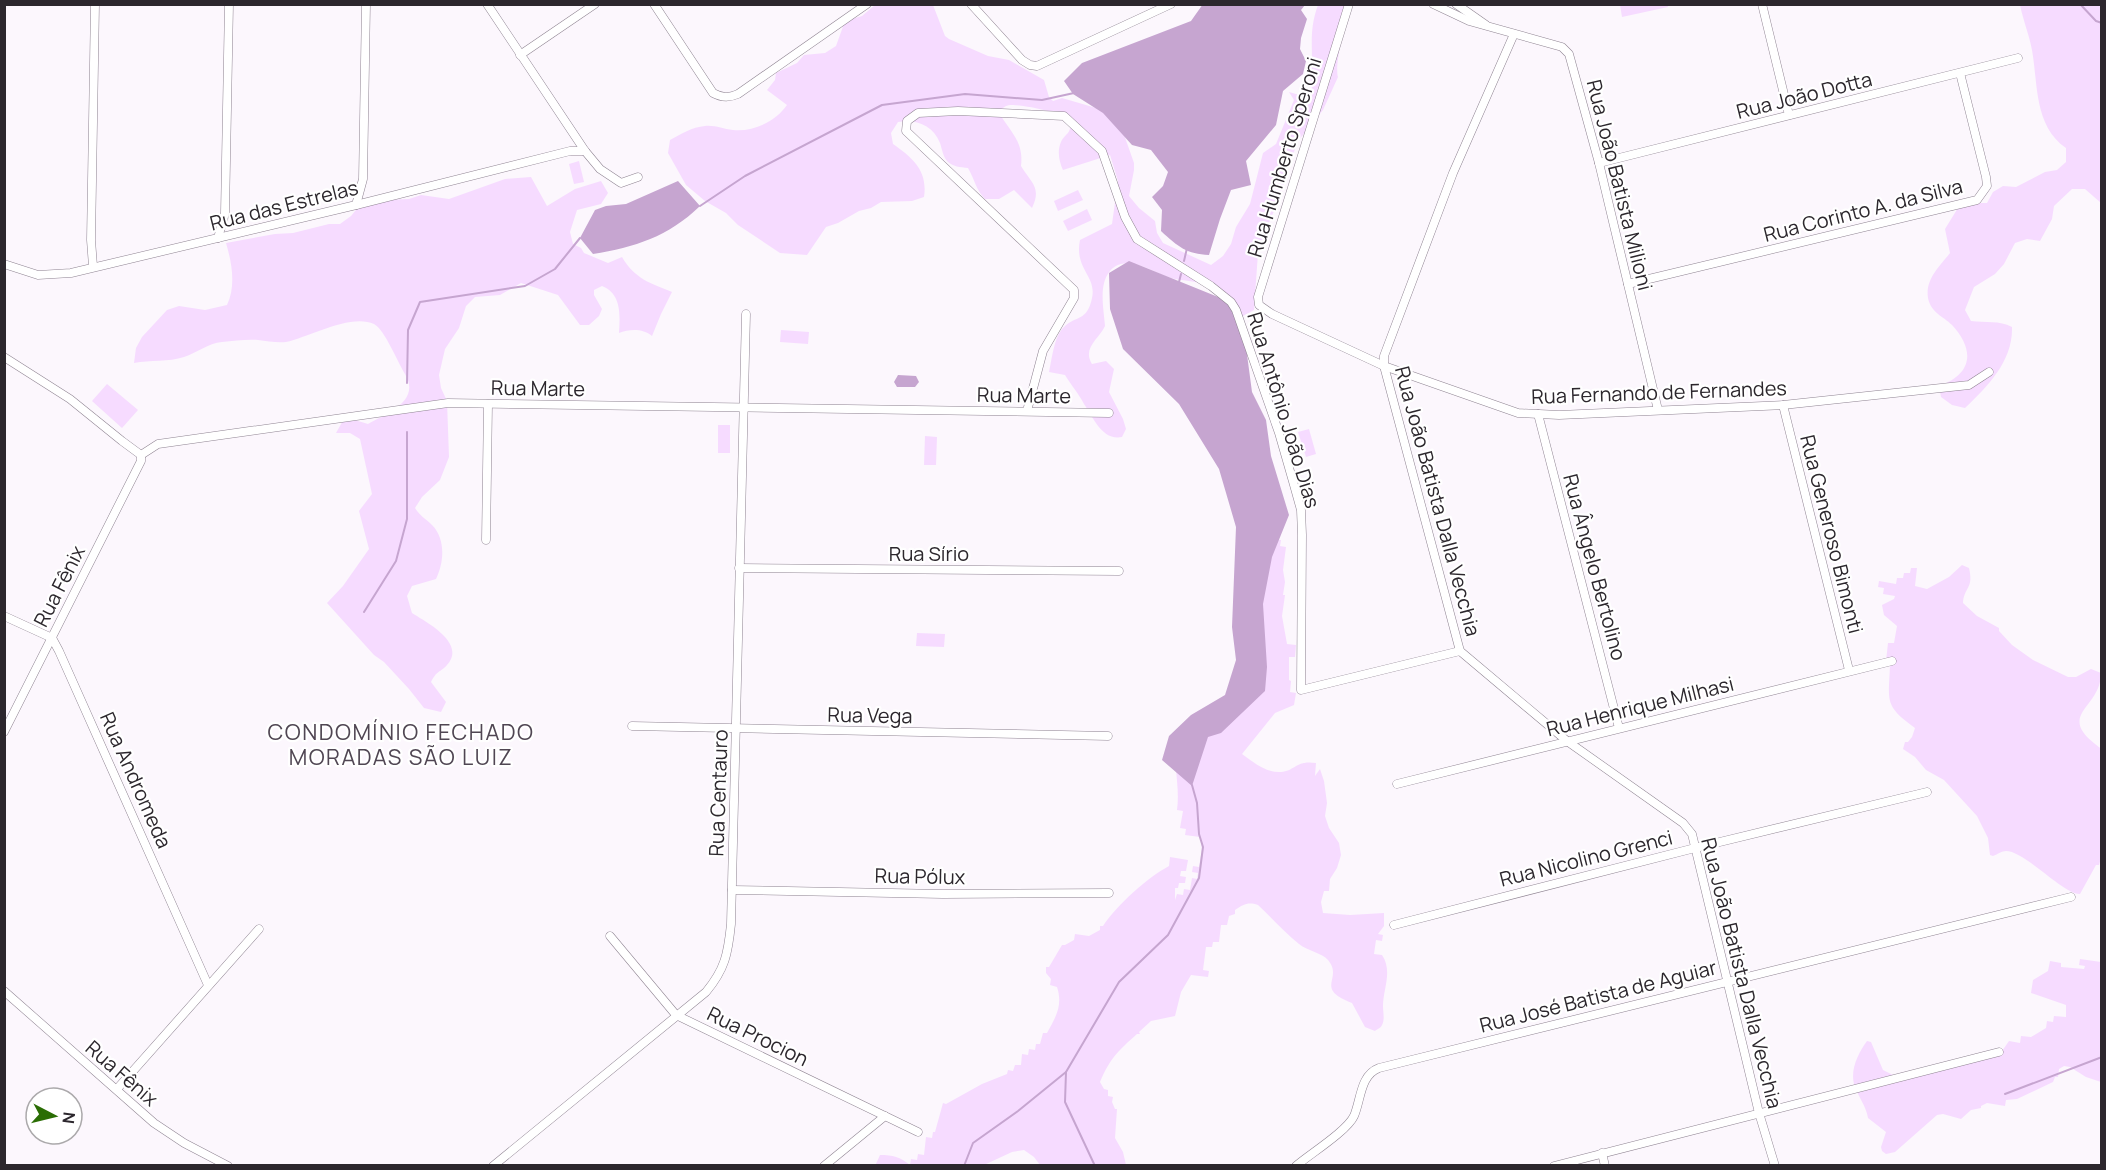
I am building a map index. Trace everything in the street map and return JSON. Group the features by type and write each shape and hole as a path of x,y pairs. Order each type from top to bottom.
{"street":[{"path":"93,266 91,240 95,4"},
{"path":"218,238 225,213 229,4"},
{"path":"356,205 363,180 366,4"},
{"path":"487,4 575,137 600,169 621,183 638,177"},
{"path":"520,55 595,4"},
{"path":"654,4 713,93 720,97 738,94 867,4"},
{"path":"971,4 1022,60 1037,66 1165,6"},
{"name":"Rua Humberto Speroni","path":"1272,314 1258,305 1258,297 1349,4"},
{"name":"Rua João Batista Milioni","path":"1433,4 1469,21 1562,47 1569,54 1599,163 1658,410"},
{"name":"Rua João Batista Milioni","path":"1456,4 1487,26"},
{"path":"1762,4 1789,115"},
{"name":"Rua João Batista Dalla Vecchia","path":"1514,34 1453,173 1384,357 1384,366 1460,651 1567,741 1683,823 1692,834 1729,980 1759,1113 1775,1166"},
{"name":"Rua João Dotta","path":"1599,163 2018,58"},
{"name":"Rua Corinto A. da Silva","path":"1628,284 1977,200 1987,186 1986,177 1960,73"},
{"name":"Rua Antônio João Dias","path":"1027,411 1043,351 1074,298 1074,290 906,131 907,121 918,113 958,111 1064,116 1102,151 1125,217 1137,239 1211,286 1231,302 1236,310 1278,433 1301,510 1301,690 1460,651"},
{"path":"570,151 575,137"},
{"name":"Rua das Estrelas","path":"4,264 38,275 71,273 570,151 585,151"},
{"name":"Rua Centauro","path":"493,1166 706,992 718,977 725,963 729,947 732,890 746,314"},
{"name":"Rua Fernando de Fernandes","path":"1272,314 1384,366 1518,413 1783,405 1969,385 1989,372"},
{"path":"4,357 70,399 141,454"},
{"name":"Rua Marte","path":"141,454 158,444 448,403 1109,413"},
{"path":"486,540 488,404"},
{"name":"Rua Generoso Bimonti","path":"1783,405 1849,670"},
{"name":"Rua Ângelo Bertolino","path":"1538,414 1619,728"},
{"name":"Rua Fênix","path":"4,732 141,461 141,454"},
{"name":"Rua Sírio","path":"739,568 1119,571"},
{"path":"4,616 52,638"},
{"name":"Rua Andromeda","path":"52,638 71,675 208,985"},
{"name":"Rua Henrique Milhasi","path":"1397,784 1892,661"},
{"name":"Rua Vega","path":"632,726 1108,736"},
{"name":"Rua Nicolino Grenci","path":"1394,925 1695,848 1927,792"},
{"name":"Rua Pólux","path":"732,890 943,894 1109,892"},
{"name":"Rua José Batista de Aguiar","path":"1296,1166 1348,1125 1354,1115 1368,1075 1379,1068 2071,897"},
{"path":"117,1089 259,929"},
{"name":"Rua Procion","path":"610,936 676,1015 918,1132"},
{"name":"Rua Fênix","path":"4,991 154,1123 169,1134 228,1166"},
{"path":"1554,1166 1999,1052"},
{"path":"824,1166 885,1116"},
{"path":"1602,1154 1605,1166"}],"shaded area":[{"path":"1203,4 1305,5 1301,10 1307,19 1300,49 1306,61 1303,74 1283,91 1276,125 1246,161 1251,185 1231,190 1209,255 1183,249 1161,231 1162,210 1152,197 1163,186 1168,172 1151,150 1132,145 1103,113 1073,94 1064,81 1082,63 1191,21"},
{"path":"1667,4 1668,7 1622,17 1620,5"},
{"path":"875,5 933,5 945,36 949,39 988,56 1009,60 1044,80 1049,97 1053,101 1062,98 1103,110 1121,126 1134,163 1129,196 1155,221 1157,233 1163,243 1211,265 1223,256 1231,244 1236,227 1250,204 1263,153 1276,144 1294,100 1289,92 1310,98 1313,92 1311,81 1312,34 1318,5 1349,5 1339,53 1338,77 1323,110 1298,141 1283,190 1262,239 1258,253 1254,310 1243,316 1225,317 1216,294 1211,288 1199,283 1175,279 1135,264 1118,265 1106,277 1103,290 1105,326 1090,348 1089,358 1092,364 1106,361 1114,369 1109,392 1126,429 1122,437 1109,435 1099,427 1065,375 1049,372 1054,348 1061,331 1068,323 1084,315 1090,306 1093,290 1080,258 1080,240 1112,224 1118,181 1110,155 1063,170 1059,149 1070,126 1062,117 1044,110 1017,105 1008,105 998,111 1018,143 1021,166 1036,190 1032,208 1014,190 999,199 985,199 968,168 954,166 947,161 933,132 911,121 898,122 891,133 893,144 918,166 924,180 924,197 912,201 881,202 826,227 807,255 780,253 738,225 726,213 705,201 686,185 668,153 670,140 700,127 712,126 741,130 756,127 771,120 787,105 767,90 775,80 776,73 797,63 804,55 825,53 836,46 845,21 862,16"},
{"path":"2020,5 2101,5 2101,203 2085,189 2072,189 2054,206 2052,219 2040,241 2027,239 2015,243 2004,264 1995,274 1974,287 1965,310 1971,321 2012,327 2004,362 1990,382 1965,408 1952,405 1941,397 1939,386 1959,375 1964,368 1967,352 1964,343 1952,325 1935,311 1928,298 1931,279 1950,253 1945,229 1961,203 1987,203 1993,192 2003,186 2016,187 2045,172 2057,170 2066,162 2066,148 2048,128 2039,104 2032,50"},
{"path":"579,161 584,182 574,184 569,164"},
{"path":"531,177 547,206 575,189 601,181 608,193 601,204 577,210 570,232 573,244 581,248 584,253 608,263 622,257 638,275 672,292 652,336 636,330 619,333 619,313 616,300 609,290 602,286 594,290 594,295 602,309 599,316 589,325 580,325 558,295 521,283 500,295 475,297 466,306 459,328 445,349 439,375 441,388 447,401 449,457 440,480 422,497 415,508 440,537 441,566 436,579 412,586 407,596 412,613 442,634 452,649 452,657 447,665 431,682 446,702 441,712 424,708 409,689 384,662 374,655 327,603 343,586 369,549 359,511 372,494 360,439 350,433 336,433 345,417 368,424 400,405 409,392 409,383 405,374 387,339 378,327 365,321 354,321 286,342 249,340 222,342 178,359 134,363 136,348 142,337 167,310 179,306 205,310 227,305 230,298 232,274 226,243 293,233 329,224 340,224 360,205 383,200 409,199 421,195 449,199 505,179"},
{"path":"678,181 700,206 676,226 637,244 593,254 580,238 595,210 606,206 626,204"},
{"path":"1078,190 1083,200 1058,211 1054,201"},
{"path":"1087,209 1092,220 1068,231 1063,221"},
{"path":"1129,261 1228,301 1246,347 1252,392 1266,420 1271,456 1289,515 1272,557 1263,604 1267,667 1265,691 1221,733 1208,737 1192,786 1162,760 1169,736 1191,715 1225,695 1236,660 1232,627 1236,527 1219,469 1179,404 1123,349 1110,309 1109,273"},
{"path":"781,330 809,332 808,344 780,342"},
{"path":"898,375 916,376 919,382 915,387 897,387 894,382"},
{"path":"107,384 138,410 122,428 92,401"},
{"path":"718,425 730,425 730,453 718,453"},
{"path":"1309,429 1316,454 1306,457 1298,432"},
{"path":"925,436 937,437 936,465 924,465"},
{"path":"1269,539 1281,540 1280,546 1286,547 1282,616 1287,644 1296,645 1295,657 1289,657 1289,680 1291,681 1290,692 1296,693 1294,705 1275,713 1242,754 1260,766 1275,772 1286,771 1309,762 1316,763 1315,776 1320,769 1327,803 1325,816 1329,828 1339,843 1341,855 1330,879 1329,891 1324,891 1321,902 1323,913 1350,915 1384,913 1384,926 1378,934 1383,935 1382,941 1376,940 1374,954 1382,955 1387,967 1381,1026 1375,1031 1365,1027 1352,1003 1334,993 1331,988 1332,967 1328,960 1299,944 1258,905 1246,904 1235,910 1235,914 1229,916 1227,925 1221,925 1219,942 1213,942 1212,947 1206,947 1203,970 1209,971 1208,977 1191,975 1181,992 1175,1016 1151,1021 1111,1060 1100,1082 1104,1089 1108,1090 1108,1096 1113,1097 1112,1102 1117,1109 1115,1138 1123,1152 1126,1165 1040,1165 1024,1150 1012,1152 984,1165 875,1166 880,1155 896,1157 910,1165 911,1159 917,1160 918,1154 924,1155 926,1137 932,1138 935,1132 943,1103 946,1104 982,1084 1007,1074 1008,1070 1013,1071 1015,1065 1021,1065 1022,1054 1028,1055 1029,1049 1035,1050 1036,1044 1040,1044 1043,1033 1047,1033 1058,1011 1059,993 1057,987 1050,985 1051,979 1046,973 1046,967 1049,967 1062,945 1074,940 1075,934 1089,936 1100,930 1100,926 1103,926 1133,892 1169,866 1170,857 1188,860 1186,871 1181,871 1180,876 1186,877 1185,883 1179,883 1178,888 1175,888 1175,900 1177,894 1183,895 1184,889 1190,890 1192,878 1197,879 1198,873 1192,872 1193,866 1199,867 1202,849 1200,837 1185,835 1186,829 1180,828 1183,811 1177,810 1176,769 1226,715"},
{"path":"1962,565 1969,568 1970,575 1970,584 1963,603 1977,616 1999,628 1999,631 2012,645 2033,660 2068,677 2076,677 2091,669 2101,673 2094,696 2080,719 2081,728 2102,749 2101,858 2080,894 2064,888 2014,853 2006,851 1990,855 1988,838 1977,816 1944,780 1926,770 1915,757 1903,749 1905,742 1912,737 1915,728 1897,714 1890,701 1890,664 1886,661 1888,643 1894,643 1897,626 1884,615 1882,605 1894,599 1895,596 1883,594 1884,588 1878,587 1879,581 1896,584 1897,578 1903,578 1904,573 1910,573 1911,568 1917,568 1915,586 1927,589 1949,577"},
{"path":"917,633 945,634 944,647 916,646"},
{"path":"2080,959 2101,962 2101,1082 2064,1066 2059,1069 2058,1077 2055,1077 2053,1082 2017,1099 2006,1100 2005,1106 1987,1103 1981,1108 1971,1110 1961,1119 1943,1114 1937,1115 1895,1152 1886,1154 1882,1151 1881,1147 1886,1132 1868,1118 1853,1081 1855,1063 1867,1041 1871,1042 1883,1070 1895,1076 2000,1054 2009,1041 2020,1043 2021,1036 2031,1037 2046,1028 2047,1021 2053,1022 2054,1016 2066,1017 2066,1005 2031,993 2033,980 2048,971 2050,961 2061,963 2061,967 2084,969 2085,966 2079,965"}],"waterway":[{"path":"2080,4 2096,21 2102,23"},
{"path":"700,206 745,176 882,105 965,94 1042,100 1074,93"},
{"path":"407,383 408,330 420,302 525,286 555,269 580,238"},
{"path":"1184,261 1187,248"},
{"path":"1179,282 1181,274"},
{"path":"364,612 396,561 407,519 407,432"},
{"path":"1095,1166 1065,1102 1066,1072 1119,982 1168,935 1199,878 1203,847 1192,785"},
{"path":"2005,1094 2102,1057"},
{"path":"964,1166 973,1143 1018,1111 1066,1072"}],"district":[{"name":"CONDOMÍNIO FECHADO MORADAS SÃO LUIZ","path":"401,744"}]}
